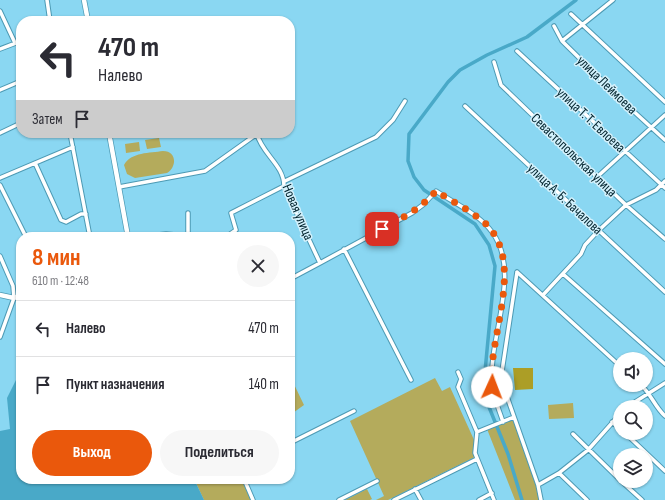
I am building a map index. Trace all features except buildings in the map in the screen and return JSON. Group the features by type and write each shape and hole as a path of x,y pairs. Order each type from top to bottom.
{"street":[{"path":"47,0 49,16"},
{"path":"84,0 87,16"},
{"path":"562,42 613,0"},
{"path":"0,11 15,43 0,49"},
{"path":"571,14 665,102"},
{"name":"улица Леймоева","path":"554,26 562,42 665,140"},
{"name":"улица Т. Т. Евлоева","path":"517,51 625,151 663,183 665,188"},
{"name":"Севастопольская улица","path":"494,62 501,85 626,205 665,239"},
{"path":"0,90 16,83"},
{"path":"285,181 376,137 394,120 405,101"},
{"name":"улица А. Б. Бачалова","path":"465,106 665,292"},
{"path":"597,177 665,115"},
{"path":"0,132 16,125"},
{"path":"71,138 89,232"},
{"path":"110,138 127,232"},
{"name":"Новая улица","path":"119,187 205,171 251,138"},
{"name":"Новая улица","path":"259,138 262,147 274,161 285,181 284,186 320,263"},
{"path":"0,178 73,147"},
{"path":"35,163 61,220 66,222 86,214"},
{"path":"543,295 563,274 598,230 626,205 656,190 663,183"},
{"path":"0,185 24,232"},
{"path":"233,232 236,230 231,213 284,186"},
{"path":"295,276 412,213 436,191 484,223 497,240 504,262 504,284 491,380 504,422"},
{"path":"188,213 188,232"},
{"path":"344,249 411,380"},
{"path":"0,256 12,286 14,298 0,338"},
{"path":"541,500 538,485 505,390 502,372 517,272 613,360"},
{"path":"563,274 665,364"},
{"path":"0,295 14,298"},
{"path":"458,372 461,379 458,386 477,432 477,459 494,500"},
{"path":"653,389 665,383"},
{"path":"637,400 648,392 657,407 665,416"},
{"path":"295,440 354,411"},
{"path":"477,432 514,417"},
{"path":"538,485 559,473 588,450 612,422"},
{"path":"573,434 613,473"},
{"path":"632,440 665,471"},
{"path":"394,500 477,459"},
{"path":"559,473 587,500"},
{"path":"339,500 377,481"},
{"path":"246,484 252,500"},
{"path":"629,488 642,500"},
{"path":"415,489 421,500"},
{"path":"479,500 492,493"}],"shaded area":[{"path":"159,138 161,147 147,149 145,140"},
{"path":"139,142 140,151 126,153 125,144"},
{"path":"163,151 171,154 174,160 173,167 167,173 135,178 127,174 124,165 131,158 136,155"},
{"path":"513,368 533,368 533,389 515,390"},
{"path":"435,378 442,391 450,387 475,442 475,457 388,500 376,500 384,496 350,421"},
{"path":"295,386 304,405 295,411"},
{"path":"573,403 574,418 549,419 548,405"},
{"path":"514,417 538,485 541,500 515,500 487,429"},
{"path":"196,484 246,484 253,500 204,500"},
{"path":"367,489 372,499 370,500 345,500"}],"water":[{"path":"16,380 16,484 196,484 204,500 0,500 0,431 10,429 7,398"}],"waterway":[{"path":"522,500 508,454 489,407 484,382 495,266 489,245 475,224 424,190 414,177 408,161 409,134 448,82 460,70 487,55 527,37 576,0"}],"route":[{"path":"382,229 412,213 424,204 436,191 484,223 492,232 497,240 504,262 504,284 496,332 491,380 492,387"}]}
